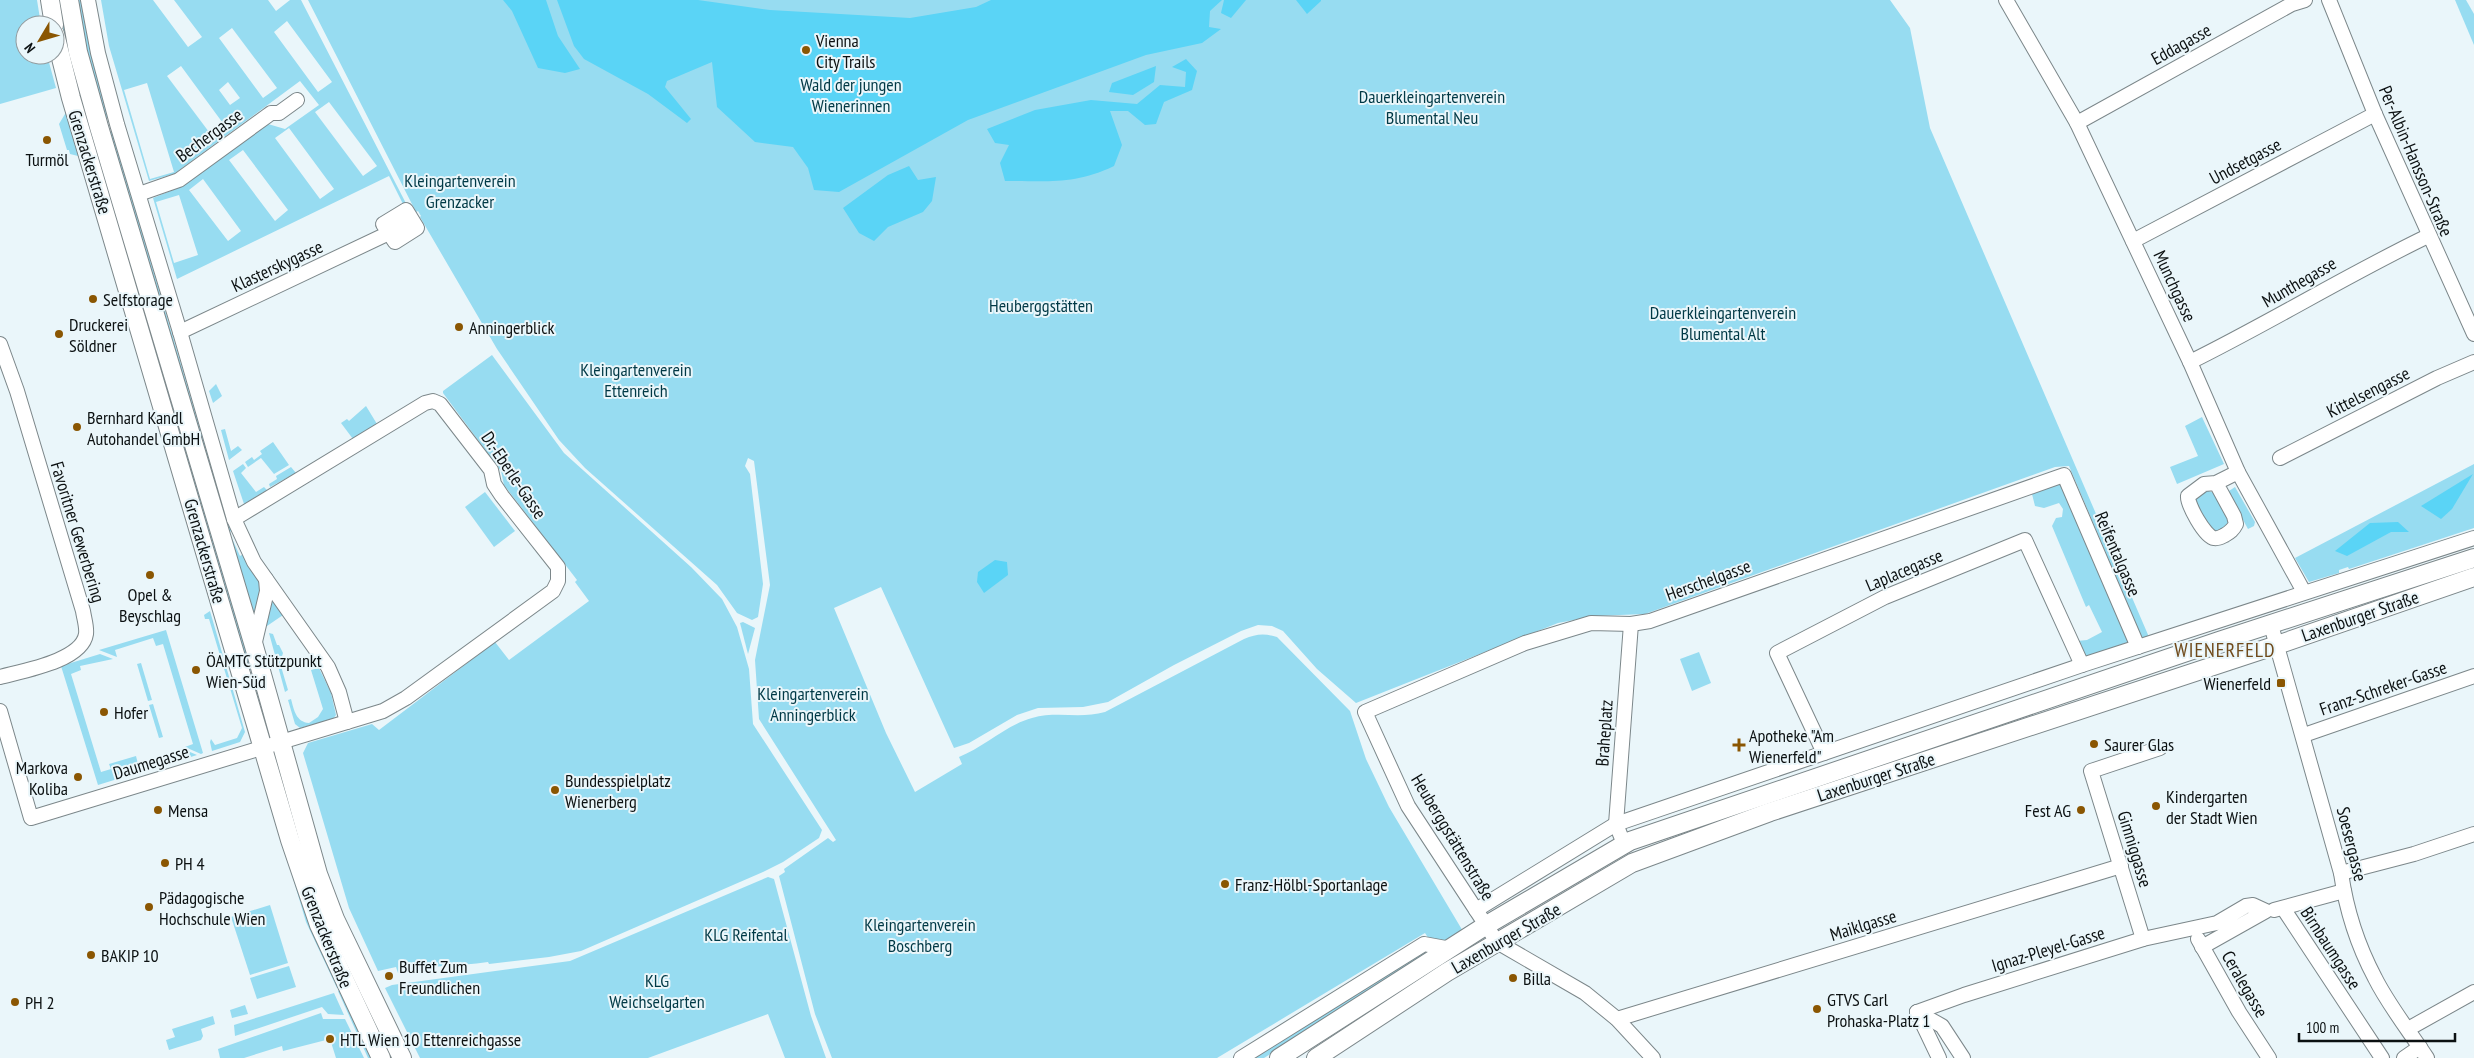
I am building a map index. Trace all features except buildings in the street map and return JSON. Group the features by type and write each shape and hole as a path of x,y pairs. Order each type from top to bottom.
{"main road":[{"path":"50,0 52,15"},
{"name":"Grenzackerstraße","path":"69,0 78,52 99,127 254,646 318,874 335,920 402,1058"},
{"name":"Grenzackerstraße","path":"62,65 263,749 319,925 381,1058"},
{"name":"Laxenburger Straße","path":"1279,1058 1485,926 1624,844 2474,558"},
{"name":"Laxenburger Straße","path":"1316,1058 1497,942 1632,863 1770,812 2277,645 2474,577"}],"street":[{"name":"Grenzackerstraße","path":"88,0 98,53 117,124 234,519 245,545 266,579 328,667 339,692 347,722"},
{"name":"Eddagasse","path":"2077,123 2292,4 2305,0"},
{"name":"Per-Albin-Hansson-Straße","path":"2329,0 2374,114 2474,334"},
{"name":"Munchgasse","path":"2012,2 2077,123 2190,362 2238,472 2304,592"},
{"name":"Bechergasse","path":"139,194 179,180 271,113 280,113 297,100"},
{"name":"Undsetgasse","path":"2133,241 2374,114"},
{"name":"Grenzackerstraße","path":"99,127 117,124"},
{"name":"Klasterskygasse","path":"180,332 389,234 408,221"},
{"name":"Munthegasse","path":"2190,362 2275,318 2359,270 2428,236"},
{"name":"Favoritner Gewerbering","path":"0,344 17,391 80,602 86,634 82,644 70,655 0,677"},
{"name":"Kittelsengasse","path":"2280,458 2436,378 2474,362"},
{"name":"Dr.-Eberle-Gasse","path":"234,519 425,403 433,401 440,404 491,470 494,484 502,496 558,567 558,581 553,591 406,698 383,711 347,722"},
{"path":"2216,483 2238,472"},
{"name":"Herschelgasse","path":"1365,712 1525,643 1591,623 1631,624 1650,621 2064,475"},
{"name":"Reifentalgasse","path":"2064,475 2138,647"},
{"path":"1476,910 1616,824 2082,665 2474,538"},
{"name":"Laplacegasse","path":"1824,753 1777,653 1877,601 2025,540 2082,665"},
{"path":"254,646 267,591 266,579"},
{"name":"Braheplatz","path":"1624,844 1616,824 1631,624"},
{"name":"Soesergasse","path":"2271,625 2304,735 2341,873 2344,891 2362,951 2375,980 2424,1053"},
{"name":"Franz-Schreker-Gasse","path":"2304,735 2474,676"},
{"name":"Daumegasse","path":"0,711 32,818 281,744"},
{"name":"Heuberggstättenstraße","path":"1365,712 1408,806 1497,942"},
{"path":"281,744 347,722"},
{"name":"Gimniggasse","path":"2143,939 2091,771 2160,748"},
{"path":"2341,873 2414,854 2474,834"},
{"name":"Maiklgasse","path":"1617,1019 2121,866"},
{"path":"2202,946 2266,911 2344,891"},
{"name":"Ignaz-Pleyel-Gasse","path":"1917,1012 1964,995 2143,939 2217,923 2246,906 2253,905 2266,911"},
{"name":"Birnbaumgasse","path":"2283,908 2382,1058"},
{"name":"Ceralegasse","path":"2192,928 2239,1012 2269,1058"},
{"path":"1497,942 1585,993 1617,1019 1653,1058"},
{"name":"Laxenburger Straße","path":"1241,1058 1424,944 1451,949"},
{"path":"2408,1030 2454,1001 2474,992"},
{"path":"1917,1012 1939,1058"},
{"path":"1917,1012 1942,1026 1963,1058"},
{"path":"2404,1058 2424,1053"}],"green space":[{"path":"0,0 37,0 39,15 15,15 15,65 50,65 56,88 0,104"},
{"path":"55,0 63,0 270,726 267,727 250,668 232,621 74,86 65,45 65,15 58,15"},
{"path":"74,0 82,0 93,61 109,115 105,119 102,117"},
{"path":"101,0 153,0 188,47 202,37 174,0 268,0 276,11 290,0 301,0 412,215 405,208 389,176 177,279 153,198 183,186 268,124 285,129 319,105 300,81 174,174 149,181 109,46","holes":["287,21 332,82 318,92 274,32","232,28 277,88 263,98 219,38","181,66 225,126 212,136 167,76","228,82 240,98 230,105 219,90","147,83 174,172 150,179 124,90","329,102 377,166 363,176 315,112","289,128 334,189 320,199 275,138","243,150 288,210 275,221 229,160","203,179 241,231 228,241 189,190","179,195 198,255 174,263 156,202"]},
{"path":"308,0 1890,0 1910,28 1930,128 2149,637 2142,638 2069,466 2055,467 1645,614 1595,616 1558,623 1356,703 1317,669 1283,631 1272,626 1258,625 1241,631 1174,665 1108,702 1083,707 1038,708 1017,715 969,743 954,748 881,587 834,608 886,733 915,792 962,764 959,757 1022,721 1050,715 1087,715 1105,712 1244,639 1260,635 1277,637 1350,711 1366,759 1389,807 1464,933 1450,942 1429,939 1425,933 1217,1058 832,1058 815,1014 779,876 785,872 784,869 828,838 833,842 836,840 759,719 755,660 770,585 754,461 748,458 745,466 750,474 763,584 758,617 752,620 737,613 717,585 585,468 559,440 497,349 421,216 418,211 416,212"},
{"path":"503,0 546,0 558,36 580,69 565,73 538,68 512,11"},
{"name":"Wald der jungen Wienerinnen","path":"557,0 698,0 770,10 910,18 976,7 991,0 1222,0 1210,11 1209,27 1221,29 1202,43 1146,55 968,120 839,192 814,190 808,168 793,147 755,142 717,107 712,62 667,81 665,87 691,119 687,123 648,94 584,59 574,46"},
{"path":"1224,0 1246,0 1231,18 1221,13"},
{"path":"1296,0 1321,0 1321,1 1307,14"},
{"path":"2455,0 2466,0 2474,14 2474,45"},
{"path":"1186,59 1197,71 1192,90 1164,102 1156,124 1145,125 1128,111 1110,111 1122,145 1114,166 1086,176 1060,181 1005,181 1000,163 1009,145 995,143 987,129 1035,110 1091,100 1137,104 1160,85 1185,87 1186,72 1172,67"},
{"path":"1156,66 1154,82 1133,95 1109,92 1112,83"},
{"path":"68,109 82,157 70,154 69,150 67,150 59,124"},
{"path":"112,131 222,503 226,504 234,530 229,532 240,556 245,553 263,586 254,621 109,132"},
{"path":"909,166 918,180 936,177 932,201 923,212 888,227 874,241 859,233 843,208 888,175"},
{"name":"Bundesspielplatz Wienerberg","path":"492,355 564,453 691,567 722,599 737,627 749,669 753,724 822,830 819,838 783,862 581,951 549,957 489,964 488,962 432,967 398,973 396,967 378,971 349,908 303,753 308,743 372,724 379,730 495,642 509,660 589,601 575,582 577,580 504,485 501,471 443,393 443,391"},
{"path":"216,384 222,396 213,403 209,391"},
{"path":"366,406 377,424 353,439 341,423 347,419 349,421"},
{"path":"2202,417 2224,464 2177,484 2170,467 2198,456 2185,426"},
{"path":"225,429 231,451 238,446 242,450 229,460 221,430"},
{"path":"273,442 289,465 274,474 261,458 248,467 245,462 252,457 254,460 262,454 260,451"},
{"path":"243,464 246,468 241,473 256,492 264,487 267,490 244,504 233,471"},
{"path":"2474,464 2474,528 2349,569 2348,567 2339,570 2339,573 2309,582 2295,558"},
{"path":"291,467 296,473 270,487 269,484 277,479 276,476"},
{"path":"2473,474 2452,509 2441,519 2421,506"},
{"path":"2060,484 2064,487 2131,641 2085,658 2077,641 2087,640 2102,632 2089,605 2086,607 2052,526 2056,518 2062,517 2063,509 2059,503 2044,508 2035,506 2032,494"},
{"path":"2235,487 2255,522 2254,526 2248,529 2229,494 2229,491"},
{"path":"2206,490 2214,493 2229,518 2229,525 2218,533 2213,532 2195,501 2196,496"},
{"path":"485,492 515,531 494,547 465,507"},
{"path":"2398,522 2409,532 2391,532 2347,556 2335,551 2370,523"},
{"path":"995,560 1007,562 1008,575 984,593 977,582 978,572"},
{"path":"270,595 286,613 267,626 264,625"},
{"path":"210,611 245,732 240,742 212,751 211,739 215,745 237,738 242,728 209,619 205,619 204,615"},
{"path":"743,622 755,628 748,654 740,623"},
{"path":"166,630 203,753 201,754 185,747 193,744 163,644 156,646 153,638 115,650 117,657 99,650"},
{"path":"269,633 273,634 277,645 279,645 283,653 280,663 288,690 285,692"},
{"path":"1699,652 1711,683 1692,691 1680,659"},
{"path":"100,654 113,659 80,666 81,670 71,674 101,772 111,769 109,764 136,756 140,772 98,785 61,666"},
{"path":"141,663 152,700 148,701 137,664"},
{"path":"319,668 331,693 336,715 333,719 300,728 295,724 288,700 291,699 296,715 301,720 309,723 318,717 323,709 311,670"},
{"path":"153,704 163,737 159,738 149,705"},
{"path":"183,749 197,755 162,766 161,763 184,756"},
{"path":"280,834 340,986 337,988 306,922"},
{"name":"KLG Weichselgarten","path":"768,877 774,879 811,1016 826,1058 785,1058 768,1014 648,1058 420,1058 385,988 392,985 570,961"},
{"path":"270,905 288,963 250,975 231,917"},
{"path":"1425,950 1428,952 1428,956 1264,1058 1252,1058"},
{"path":"289,966 296,987 257,999 250,978"},
{"path":"342,990 376,1058 368,1058 338,991"},
{"path":"334,993 344,1015 328,1014 322,1007 235,1036 234,1025"},
{"path":"245,1005 248,1014 232,1018 230,1010"},
{"path":"321,1013 323,1019 345,1019 364,1058 336,1058 330,1039 283,1051 282,1046 244,1058 220,1058 218,1049"},
{"path":"213,1016 215,1024 201,1029 203,1036 201,1040 169,1050 166,1040 175,1037 172,1029"}],"place":[{"name":"Vienna City Trails","path":"806,50"},
{"name":"Turmöl","path":"47,140"},
{"name":"Selfstorage","path":"93,299"},
{"name":"Anningerblick","path":"459,327"},
{"name":"Druckerei Söldner","path":"59,334"},
{"name":"Bernhard Kandl Autohandel GmbH","path":"77,427"},
{"name":"Opel & Beyschlag","path":"150,575"},
{"name":"ÖAMTC Stützpunkt Wien-Süd","path":"196,670"},
{"name":"Wienerfeld","path":"2281,683"},
{"name":"Hofer","path":"104,712"},
{"name":"Saurer Glas","path":"2094,744"},
{"name":"Apotheke \"Am Wienerfeld\"","path":"1739,745"},
{"name":"Markova Koliba","path":"78,777"},
{"name":"Bundesspielplatz Wienerberg","path":"555,790"},
{"name":"Kindergarten der Stadt Wien","path":"2156,806"},
{"name":"Mensa","path":"158,810"},
{"name":"Fest AG","path":"2081,810"},
{"name":"PH 4","path":"165,863"},
{"name":"Franz-Hölbl-Sportanlage","path":"1225,884"},
{"name":"Pädagogische Hochschule Wien","path":"149,907"},
{"name":"BAKIP 10","path":"91,955"},
{"name":"Buffet Zum Freundlichen","path":"389,976"},
{"name":"Billa","path":"1513,978"},
{"name":"PH 2","path":"15,1002"},
{"name":"GTVS Carl Prohaska-Platz 1","path":"1817,1009"},
{"name":"HTL Wien 10 Ettenreichgasse","path":"330,1039"}],"district":[{"name":"WIENERFELD","path":"2225,650"}],"park label":[{"name":"Dauerkleingartenverein Blumental Neu","path":"1432,106"},
{"name":"Kleingartenverein Grenzacker","path":"460,190"},
{"name":"Heuberggstätten","path":"1041,305"},
{"name":"Dauerkleingartenverein Blumental Alt","path":"1723,322"},
{"name":"Kleingartenverein Ettenreich","path":"636,379"},
{"name":"Kleingartenverein Anningerblick","path":"813,703"},
{"name":"KLG Reifental","path":"746,934"},
{"name":"Kleingartenverein Boschberg","path":"920,934"}]}
